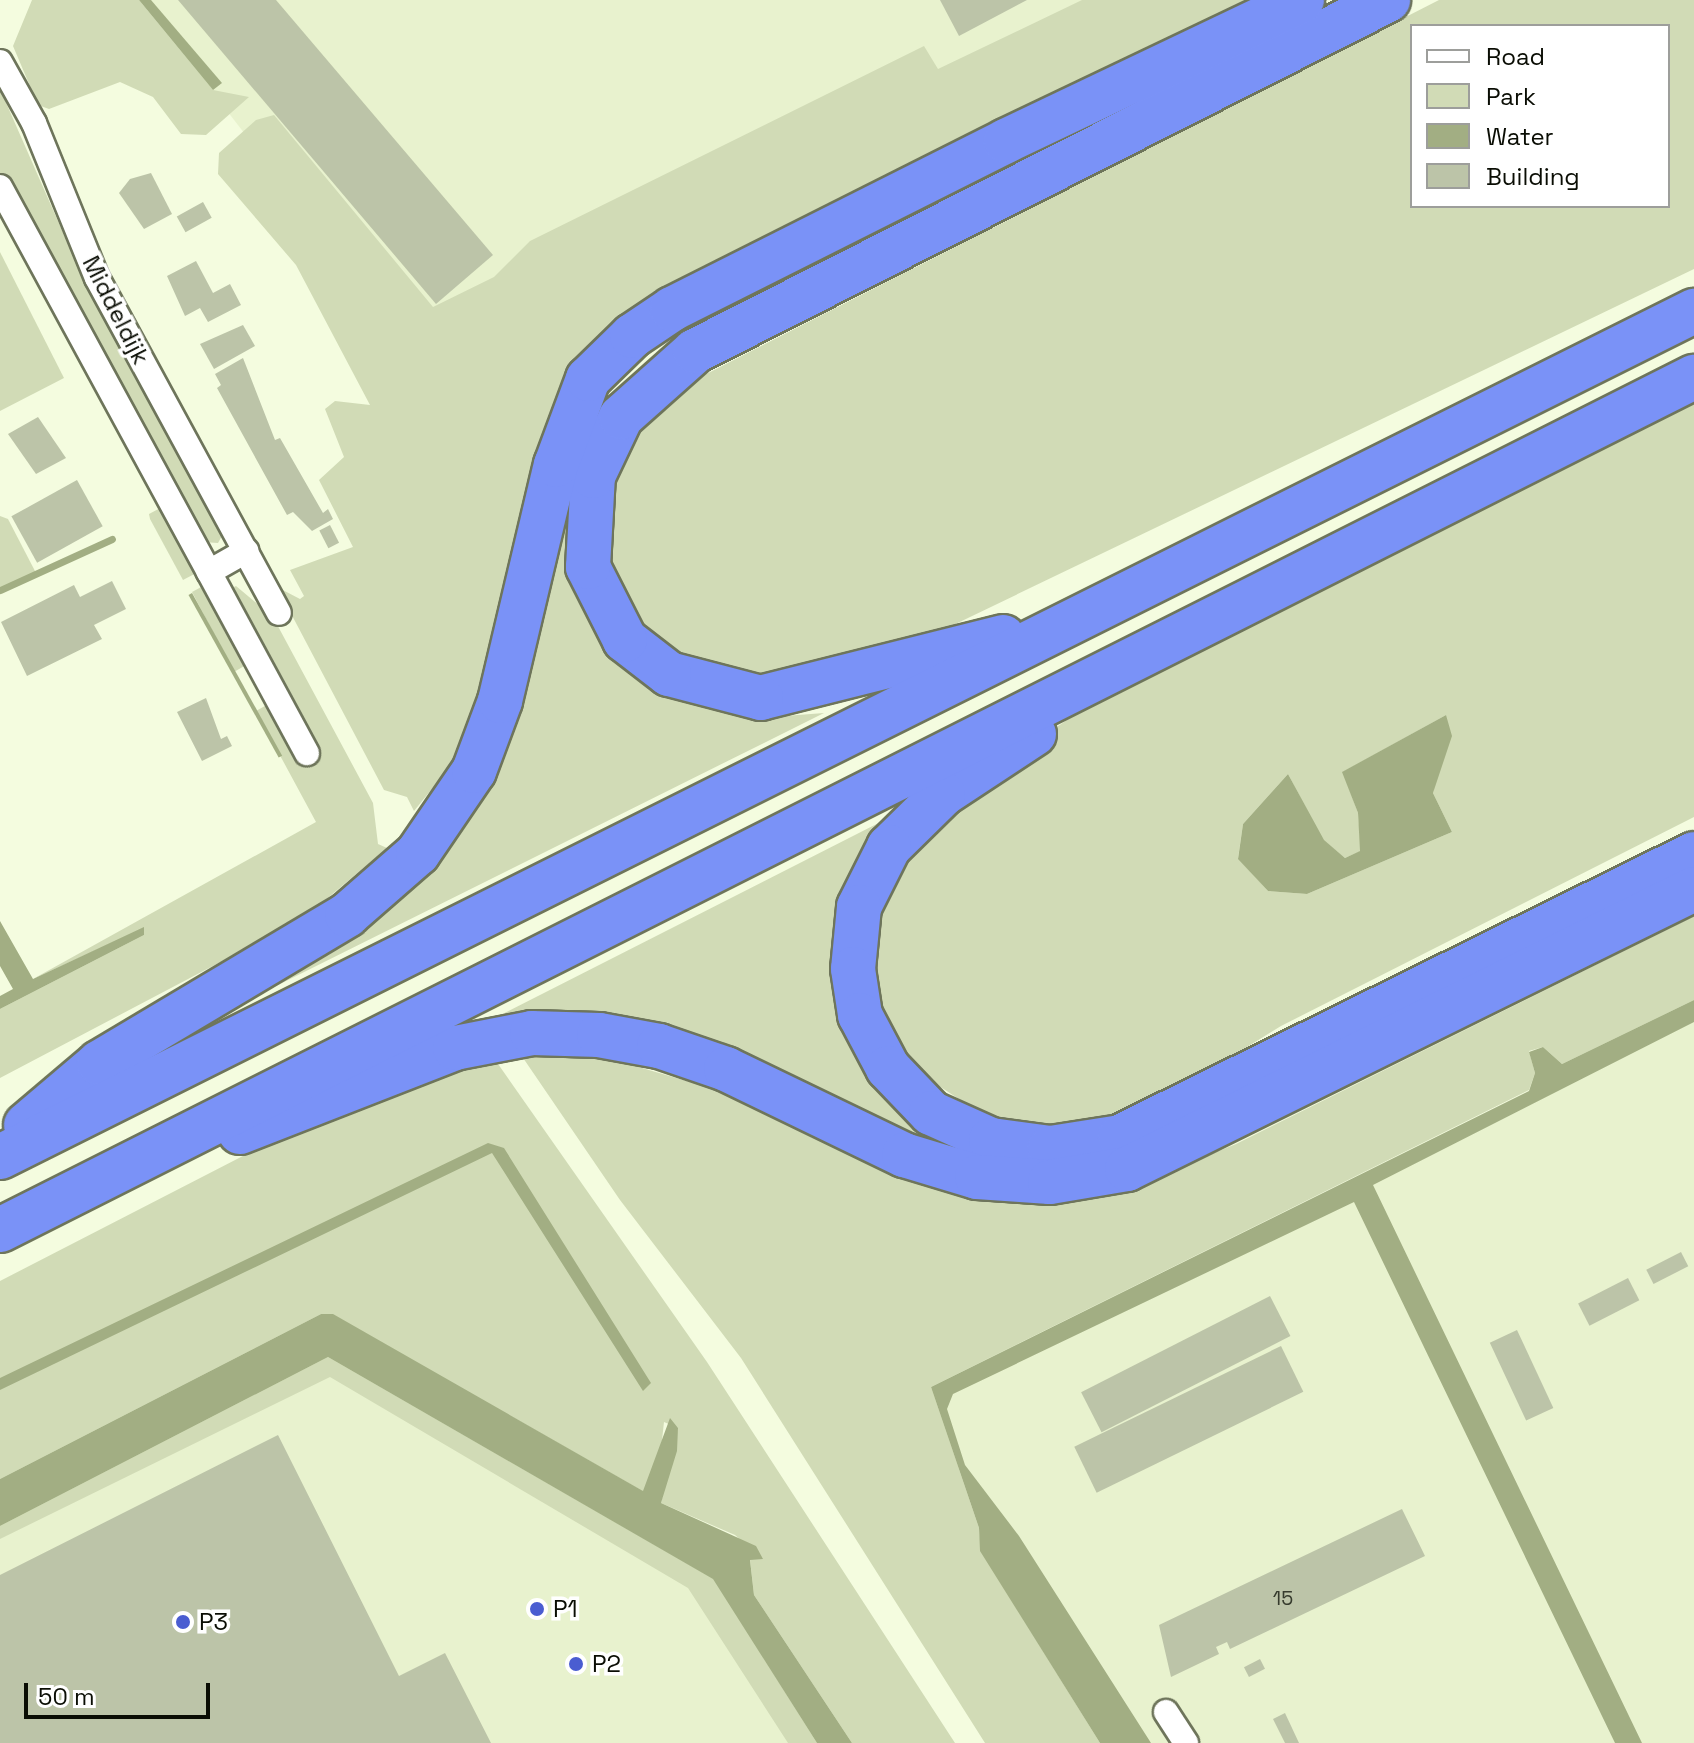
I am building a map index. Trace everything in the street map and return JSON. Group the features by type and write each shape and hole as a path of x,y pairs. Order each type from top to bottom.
{"highway":[{"path":"0,1147 99,1063 313,939 388,885 438,825 474,771 500,701 556,465 588,379 632,336 672,309 992,148 1302,0"},
{"path":"1071,621 913,657 830,684 761,698 718,691 669,674 625,640 588,567 593,476 621,417 695,351 1388,0"},
{"path":"0,1157 480,914 1694,311"},
{"path":"0,1230 507,972 1694,377"},
{"path":"1210,619 943,794 889,847 859,907 853,969 860,1015 888,1068 931,1113 1006,1142 1050,1148 1120,1137 1694,854"},
{"path":"119,1169 293,1115 455,1048 532,1033 599,1035 659,1046 726,1069 904,1155 977,1177 1050,1182 1127,1169 1694,889"}],"street":[{"name":"Middeldijk","path":"0,62 34,123 97,278 279,613"},
{"name":"Middeldijk","path":"0,187 307,753"},
{"path":"209,572 246,551"},
{"path":"1166,1712 1186,1743"}],"shaded area":[{"path":"141,0 1116,0 422,362"},
{"path":"1694,1017 1694,1743 1133,1743 914,1398"},
{"path":"333,1338 722,1555 840,1743 0,1743 0,1510"}],"green space":[{"path":"32,0 139,0 213,90 249,97 206,135 181,134 153,97 120,82 49,109 38,105 13,46"},
{"path":"1082,0 1277,0 581,370 551,414 494,657 466,733 448,769 414,811 407,797 384,790 277,587 300,599 304,596 290,570 353,547 319,480 344,457 325,409 335,401 370,405 296,265 218,174 219,153 256,120 274,115 433,307 494,277 530,241 924,46 938,69"},
{"path":"1439,0 1694,0 1694,269 868,666 806,683 692,671 656,643 618,596 604,545 608,496 644,422 675,390"},
{"path":"0,89 79,269 223,534 218,543 203,542 0,178"},
{"path":"0,252 64,378 0,411"},
{"path":"1694,401 1694,817 1281,1026 1178,1090 1105,1118 1039,1126 994,1122 907,1065 871,982 879,907 937,810 1103,695","holes":["1446,715 1433,793 1452,832 1307,894 1268,891 1238,858 1243,824 1288,774 1323,840 1345,858 1361,851 1358,813 1343,772"]},
{"path":"572,473 566,534 578,577 667,693 707,709 758,718 824,713 268,990 351,930 430,857"},
{"path":"164,506 200,571 183,580 150,519 149,514"},
{"path":"0,516 8,519 36,573 0,590"},
{"path":"205,585 251,662 234,672 192,592"},
{"path":"236,586 273,617 373,803 378,844 387,848 304,918 0,1078 0,1009 144,935 144,928 33,979 316,822 256,711 272,702 230,589"},
{"path":"910,807 868,858 851,1027 978,1161 794,1090 469,1031"},
{"path":"1694,916 1694,1000 1562,1064 1543,1047 1529,1051 1535,1073 1529,1090 931,1387 979,1528 981,1551 1100,1743 985,1743 741,1358 620,1200 519,1052 577,1049 738,1096 903,1177 1145,1181 1236,1144"},
{"path":"491,1054 707,1362 955,1743 852,1743 754,1595 750,1559 762,1559 735,1535 661,1503 678,1428 664,1422 661,1449 644,1492 333,1315 321,1314 0,1479 0,1281 268,1143"},
{"path":"328,1357 714,1579 817,1743 788,1743 688,1588 330,1377 0,1539 0,1526"}],"water":[{"path":"139,0 151,0 222,83 213,90"},
{"path":"192,593 282,756 279,758 189,595"},
{"path":"1446,715 1452,736 1433,793 1452,832 1307,894 1268,891 1238,859 1243,824 1288,774 1324,840 1345,858 1360,851 1358,813 1342,772"},
{"path":"0,921 33,979 144,927 144,935 0,1009 0,996 13,989 0,966"},
{"path":"1694,1000 1694,1022 1373,1185 1642,1743 1615,1743 1354,1202 953,1394 947,1409 965,1465 1019,1536 1151,1743 1100,1743 980,1551 979,1528 931,1387 1529,1091 1535,1073 1529,1052 1543,1047 1562,1064"},
{"path":"488,1143 504,1148 651,1383 643,1391 492,1153 0,1390 0,1378"},
{"path":"321,1314 333,1314 643,1491 670,1418 678,1428 677,1451 661,1503 756,1546 763,1559 750,1560 754,1595 852,1743 817,1743 713,1579 328,1357 0,1526 0,1479"}],"building":[{"path":"178,0 276,0 493,255 436,304"},
{"path":"940,0 1027,0 959,36"},
{"path":"151,173 172,214 144,229 119,193 130,179"},
{"path":"203,202 212,218 185,232 177,217"},
{"path":"196,261 213,293 230,284 241,305 208,322 200,308 185,316 167,276"},
{"path":"243,325 255,346 214,369 200,344"},
{"path":"243,358 275,440 280,438 323,513 328,509 333,519 312,531 293,512 287,515 217,388 221,385 215,374"},
{"path":"38,417 66,458 36,474 8,434"},
{"path":"77,480 103,526 37,563 11,516"},
{"path":"330,525 339,543 328,548 319,530"},
{"path":"112,581 126,609 94,625 102,639 27,676 1,622 74,585 80,597"},
{"path":"206,698 221,739 227,736 232,746 202,761 177,712"},
{"path":"1681,1252 1688,1266 1654,1284 1646,1270"},
{"path":"1628,1278 1639,1300 1589,1326 1578,1303"},
{"path":"1270,1296 1290,1336 1102,1432 1081,1392"},
{"path":"1517,1330 1553,1408 1526,1421 1490,1343"},
{"path":"1281,1346 1303,1392 1097,1493 1074,1447"},
{"name":"P3","path":"278,1435 399,1676 445,1653 491,1743 0,1743 0,1575"},
{"path":"1402,1509 1425,1556 1230,1649 1227,1642 1216,1647 1219,1654 1171,1677 1159,1625"},
{"path":"1260,1659 1265,1669 1249,1677 1244,1667"},
{"path":"1285,1713 1299,1743 1285,1743 1273,1719"}],"waterway":[{"path":"0,590 112,539"}],"place":[{"name":"P1","path":"537,1609"},
{"name":"P3","path":"183,1622"},
{"name":"P2","path":"576,1664"}]}
